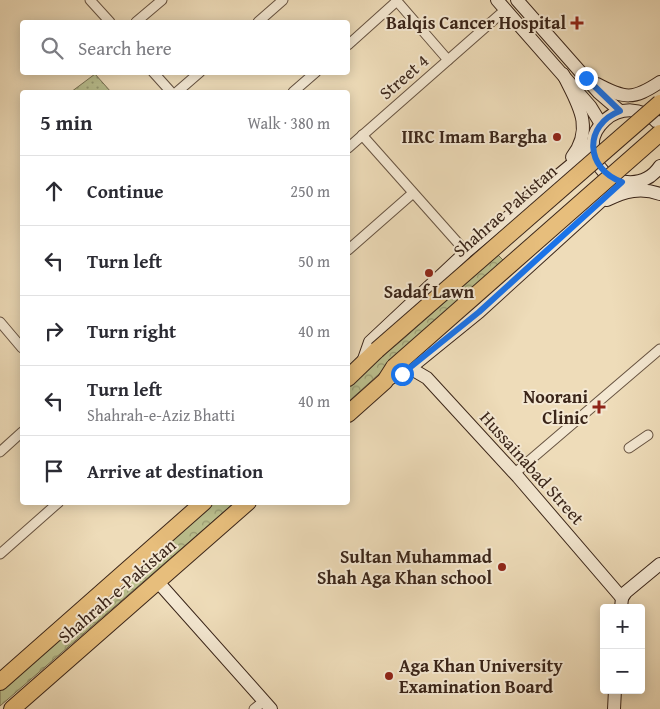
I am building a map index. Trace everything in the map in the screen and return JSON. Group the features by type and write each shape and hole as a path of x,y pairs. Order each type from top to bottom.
{"highway":[{"name":"Shahrae Pakistan","path":"362,365 660,103"},
{"path":"350,412 402,368 660,133"},
{"path":"350,376 362,365"},
{"name":"Shahrah-e-Pakistan","path":"0,682 201,505"},
{"name":"Shahrah-e-Pakistan","path":"21,706 245,505"}],"main road":[{"path":"496,0 563,74 590,106 601,124"},
{"path":"517,0 586,78 620,111"},
{"path":"362,365 370,342 466,252 569,161 582,143 582,116 563,74"},
{"path":"586,78 622,96 644,93 660,82"},
{"path":"634,110 660,86"},
{"path":"517,208 571,165 593,143 601,124 606,118 620,111 634,110 644,112 660,125"},
{"path":"593,143 596,160 600,168 606,174 622,182 635,182 648,178 660,166"},
{"path":"648,178 660,185"},
{"path":"402,368 428,353 479,312 622,182"},
{"path":"598,204 629,191 645,190 660,194"},
{"path":"427,378 428,353"},
{"name":"Hussainabad Street","path":"402,368 427,378 515,473 621,603"},
{"path":"621,603 660,564"},
{"path":"158,582 263,706"},
{"path":"614,709 615,694"}],"street":[{"path":"90,0 108,20"},
{"path":"138,20 162,0"},
{"path":"260,20 284,0"},
{"path":"350,42 397,1 448,60"},
{"name":"Street 4","path":"350,146 505,10"},
{"path":"156,75 169,90"},
{"path":"179,90 197,75"},
{"path":"295,90 313,75"},
{"path":"362,135 466,252"},
{"path":"350,248 413,193"},
{"path":"0,322 20,346"},
{"path":"515,473 660,349"},
{"path":"0,452 20,435"},
{"path":"629,448 648,435"},
{"path":"0,554 56,505"}],"green space":[{"path":"96,75 109,90 74,90"},
{"path":"498,255 504,261 350,400 350,383"},
{"path":"210,505 232,505 0,706 0,689"}],"place":[{"name":"Balqis Cancer Hospital","path":"577,23"},
{"name":"IIRC Imam Bargha","path":"557,137"},
{"name":"Sadaf Lawn","path":"429,273"},
{"name":"Noorani Clinic","path":"599,407"},
{"name":"Sultan Muhammad Shah Aga Khan school","path":"502,567"},
{"name":"Aga Khan University Examination Board","path":"389,676"}],"route":[{"path":"402,374 479,312 622,182 606,174 600,168 596,160 593,143 595,133 606,118 620,111 599,93 586,78"}]}
